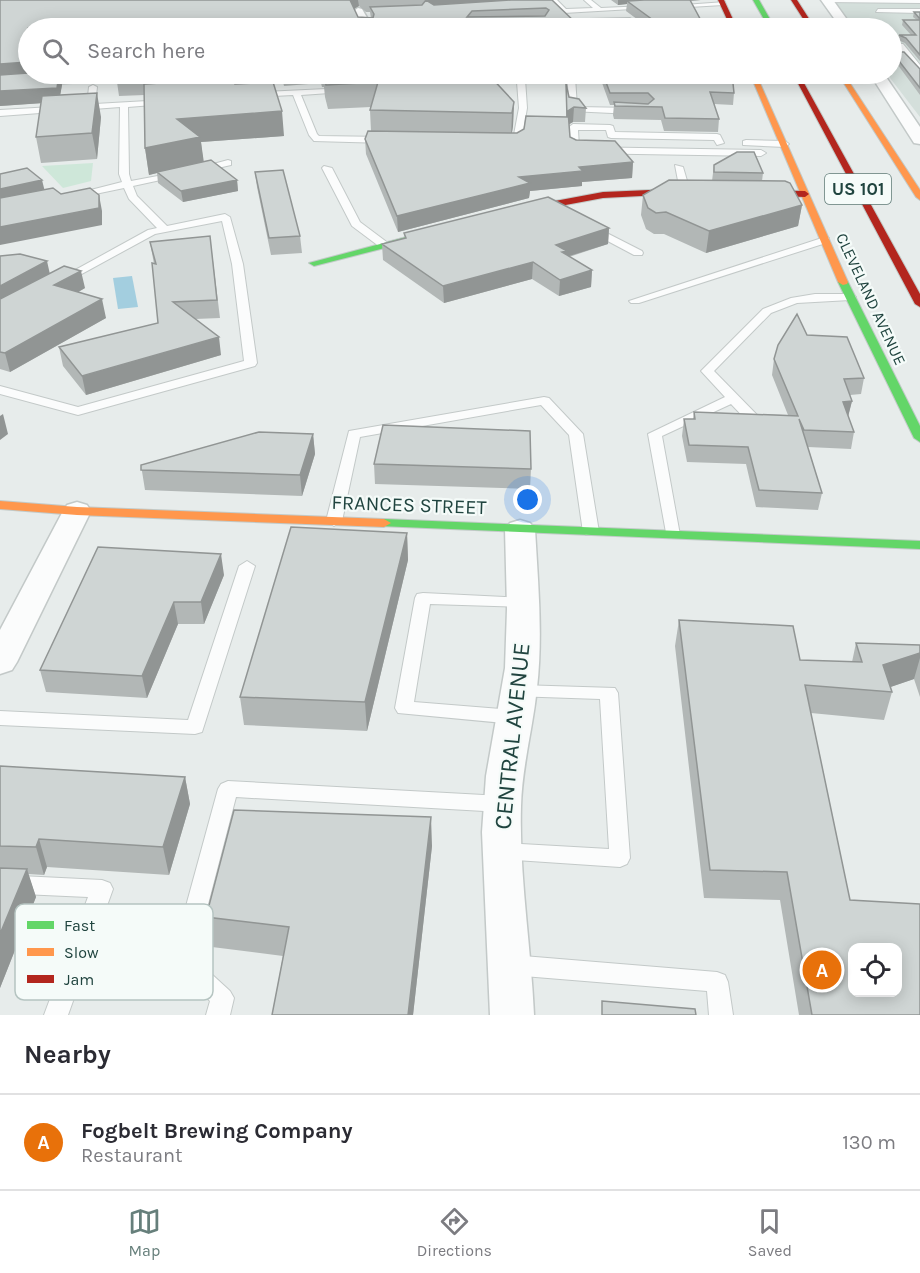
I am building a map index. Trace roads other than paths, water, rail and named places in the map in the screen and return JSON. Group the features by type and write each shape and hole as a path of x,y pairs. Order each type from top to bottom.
{"main road":[{"path":"756,0 766,18"},
{"path":"794,0 806,18"},
{"path":"722,2 729,18"},
{"name":"CLEVELAND AVENUE","path":"757,84 850,297 920,438"},
{"name":"US 101","path":"801,84 920,304"},
{"name":"US 101","path":"847,84 920,197"},
{"path":"495,217 546,204 608,193 707,191"},
{"path":"741,192 805,194"},
{"path":"314,263 439,231"},
{"name":"FRANCES STREET","path":"0,506 77,511 920,544"}],"street":[{"path":"833,5 841,18"},
{"path":"0,83 18,82"},
{"path":"884,84 920,139"},
{"path":"0,662 77,511"},
{"name":"CENTRAL AVENUE","path":"512,1015 511,965 502,851 502,804 523,644 520,529"}],"lane":[{"path":"553,0 564,11 655,7"},
{"path":"587,0 599,10"},
{"path":"833,5 920,1"},
{"path":"666,6 722,2"},
{"path":"865,11 920,11"},
{"path":"902,48 920,70"},
{"path":"258,84 261,95"},
{"path":"493,143 517,143 523,108 521,84"},
{"path":"572,84 573,109 647,111"},
{"path":"91,107 93,87"},
{"path":"249,96 356,90"},
{"path":"297,94 313,135 317,139 399,141"},
{"path":"0,113 169,102"},
{"path":"124,105 122,158 124,174 132,197 165,230"},
{"path":"720,143 717,137 611,135 610,128 573,127 574,150 761,153"},
{"path":"679,152 720,143 784,144"},
{"path":"195,170 228,163"},
{"path":"678,167 685,191"},
{"path":"327,168 356,224 384,245"},
{"path":"68,197 184,172"},
{"path":"546,204 566,214"},
{"path":"0,390 78,411 251,363 230,225 225,217 152,232 55,285"},
{"path":"576,220 638,253"},
{"path":"635,301 825,240"},
{"path":"756,423 707,371 767,310 795,300 815,297 850,297"},
{"path":"672,535 655,434 733,398"},
{"path":"334,521 354,434 544,401 576,434 589,507 591,532"},
{"path":"0,718 195,727 247,566"},
{"path":"502,851 620,858 609,693 516,704 404,708 423,598 522,602"},
{"path":"197,904 228,789 502,804"},
{"path":"0,884 102,889 97,904"},
{"path":"511,965 717,982 721,1015"},
{"path":"213,990 222,998 218,1015"},
{"path":"56,1015 61,1000"}],"water":[{"path":"132,276 138,307 118,309 113,278"}],"place":[{"name":"Fogbelt Brewing Company","path":"822,970"}]}
